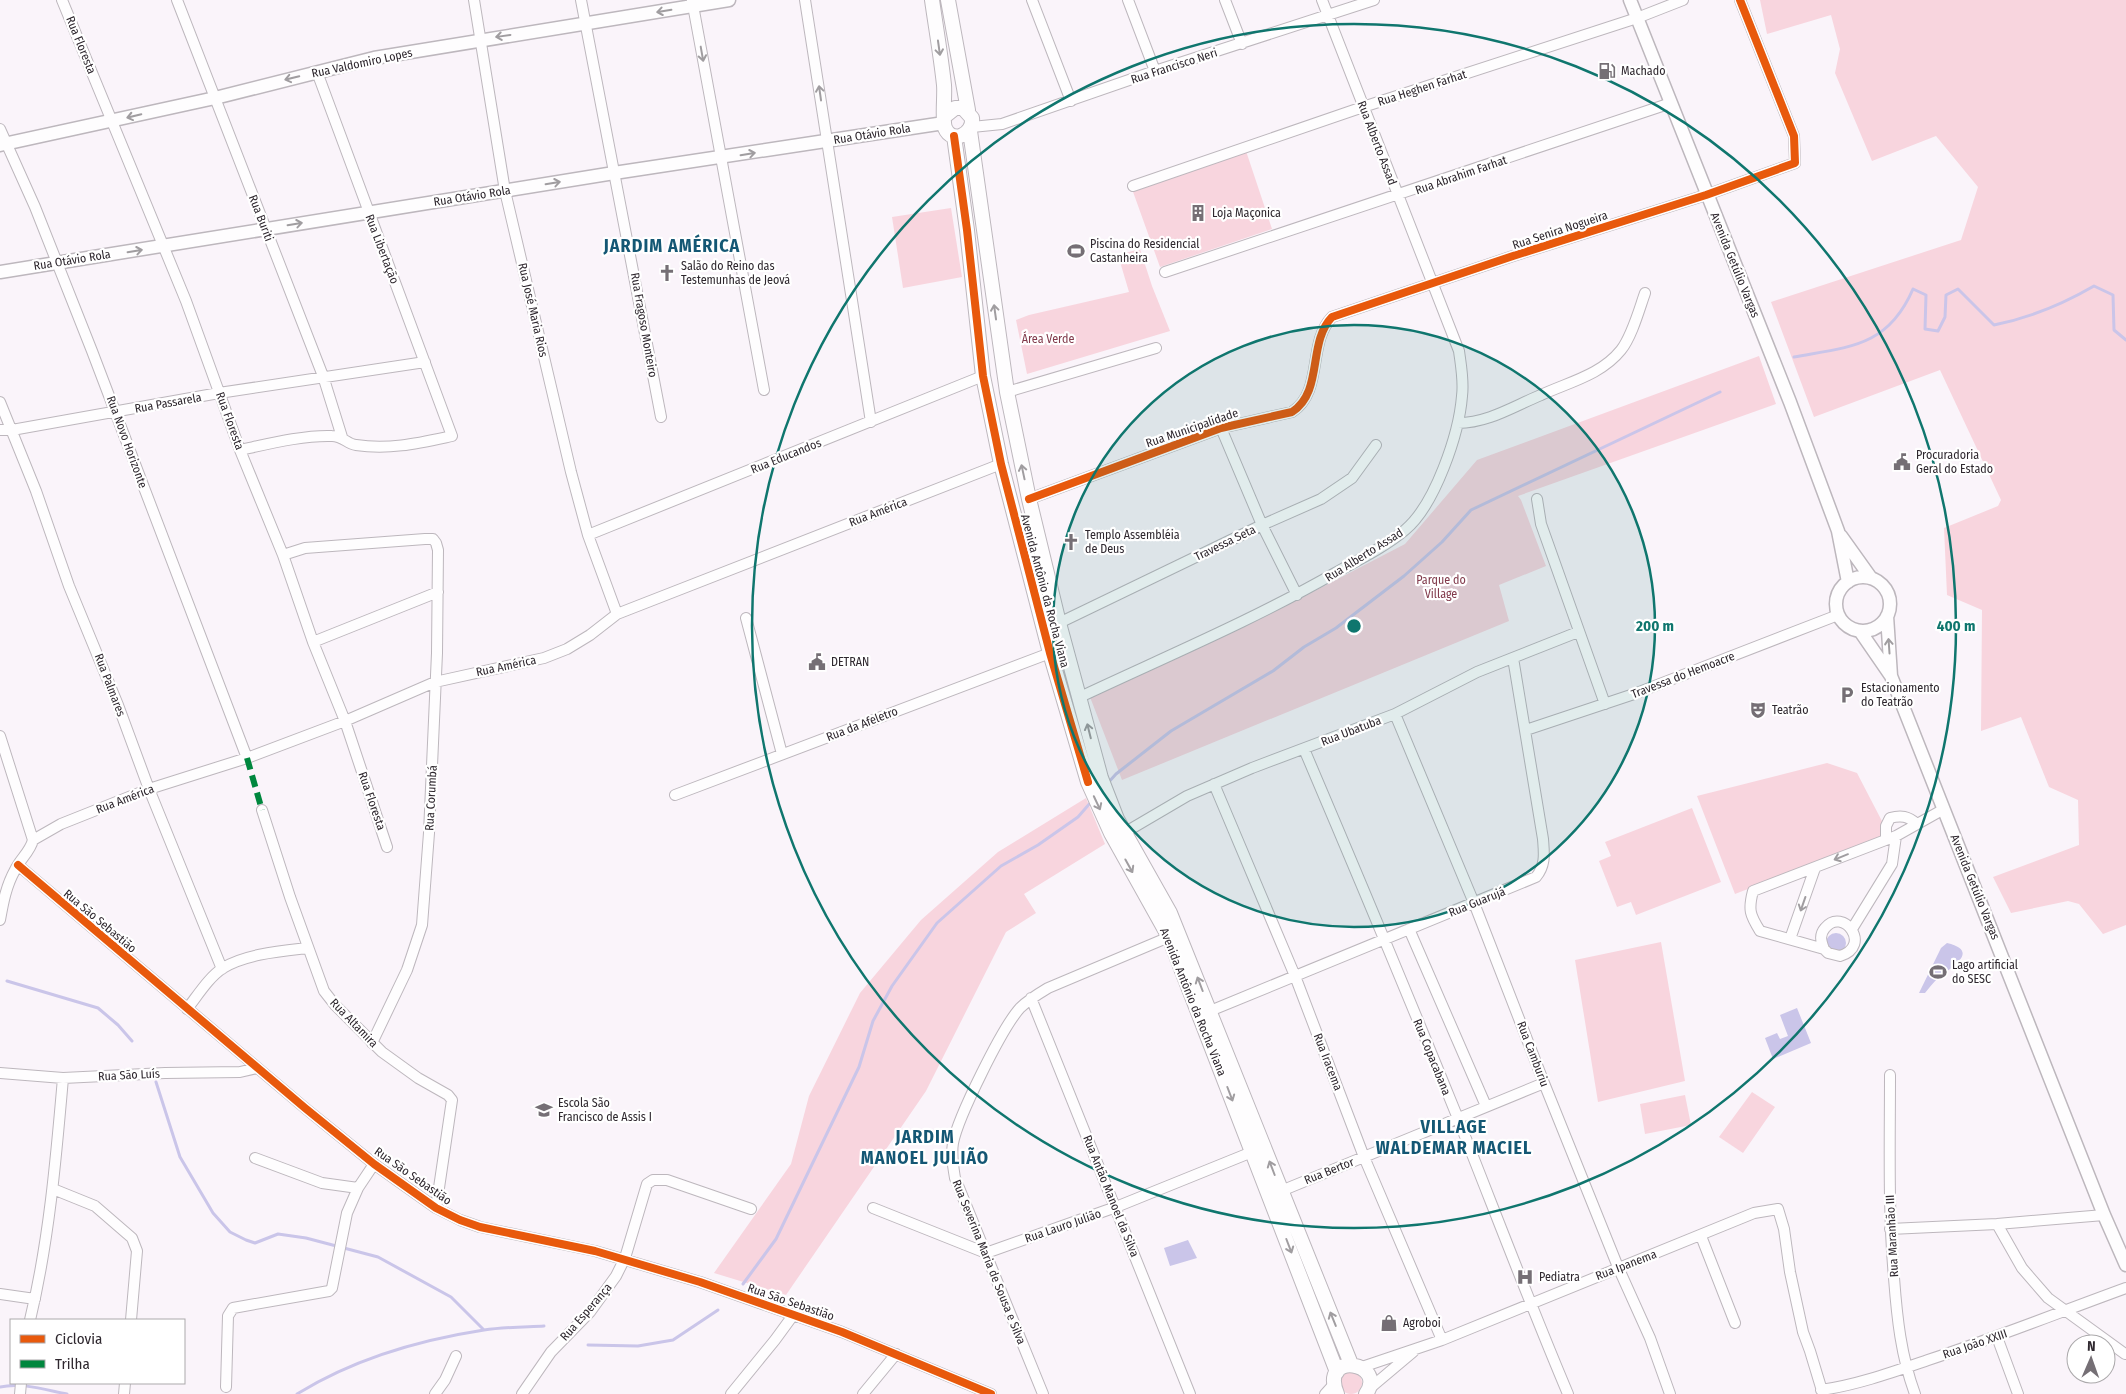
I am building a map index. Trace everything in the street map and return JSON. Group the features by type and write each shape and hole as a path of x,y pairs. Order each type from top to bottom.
{"main road":[{"path":"932,0 944,86 946,131 954,136 962,136 971,129 972,118 968,110 948,0"},
{"path":"944,119 954,108 968,110"},
{"name":"Avenida Antônio da Rocha Viana","path":"971,129 1007,392 1029,500 1059,622 1080,697 1094,780"},
{"name":"Avenida Antônio da Rocha Viana","path":"954,136 967,230 983,376 1001,464 1050,653 1094,780 1169,937 1252,1152 1333,1386"},
{"name":"Avenida Antônio da Rocha Viana","path":"1112,821 1124,833 1170,913 1281,1191 1357,1366 1369,1377 1367,1391"},
{"path":"1333,1386 1342,1366 1357,1366"}],"street":[{"name":"Rua Floresta","path":"62,0 186,301 240,450 283,554 313,642 345,721 387,847"},
{"name":"Rua Buriti","path":"177,0 323,376 342,437"},
{"name":"Rua José Maria Rios","path":"474,0 505,191 571,472 588,535 617,614"},
{"name":"Rua Fragoso Monteiro","path":"581,0 661,417"},
{"name":"Rua Valdomiro Lopes","path":"3,145 215,98 374,58 585,24 693,3 729,0"},
{"path":"805,0 871,422"},
{"path":"1032,0 1071,100"},
{"path":"1128,0 1155,71"},
{"path":"1225,0 1242,44"},
{"name":"Rua Alberto Assad","path":"1080,697 1297,595 1374,551 1406,529 1434,489 1443,468 1458,424 1463,378 1459,351 1322,0"},
{"name":"Rua Francisco Neri","path":"971,129 1002,124 1155,71 1374,0"},
{"name":"Avenida Getúlio Vargas","path":"1630,0 1790,402 1838,531 1848,582"},
{"name":"Rua Heghen Farhat","path":"1133,186 1363,107 1637,18 1683,0"},
{"name":"Rua Senira Nogueira","path":"1332,317 1706,195 1795,163 1794,136 1740,0"},
{"path":"693,3 720,158 748,294 764,390"},
{"name":"Rua Libertação","path":"317,72 452,436 392,448 353,445 342,437"},
{"name":"Rua Abrahim Farhat","path":"1165,272 1398,196 1671,103"},
{"name":"Rua Otávio Rola","path":"0,272 614,173 827,141 944,119"},
{"name":"Rua Novo Horizonte","path":"0,129 3,145 57,262 116,412 247,758"},
{"path":"1458,424 1472,424 1487,419 1560,386 1578,381 1603,367 1622,349 1645,293"},
{"name":"Rua Municipalidade","path":"1029,500 1221,428 1244,421 1284,415 1300,406 1309,391 1322,330 1332,317"},
{"path":"1007,392 1156,348"},
{"name":"Rua Passarela","path":"0,430 12,430 323,376 426,362"},
{"name":"Rua Educandos","path":"588,535 983,376"},
{"name":"Rua Palmares","path":"0,402 36,491 64,572 115,696 148,789 222,968"},
{"path":"1221,428 1262,525 1297,595"},
{"path":"240,450 316,437 342,437"},
{"name":"Travessa Seta","path":"1059,622 1262,525 1321,499 1340,488 1361,468 1376,445"},
{"name":"Rua América","path":"33,840 61,824 148,789 247,758 345,721 435,682 544,658 567,649 582,640 617,614 1001,464"},
{"path":"1537,499 1541,524 1605,704"},
{"name":"Avenida Getúlio Vargas","path":"1838,531 1872,578"},
{"name":"Rua Corumbá","path":"283,554 305,548 346,544 425,539 433,539 436,543 438,592 430,824 422,925 407,970 372,1043"},
{"path":"1855,578 1872,578 1884,587 1888,594 1890,601 1887,616 1876,628 1860,631 1847,626 1838,615 1836,600 1838,593 1848,582 1855,578"},
{"path":"313,642 438,592"},
{"name":"Travessa do Hemoacre","path":"1526,730 1605,704 1838,615"},
{"name":"Avenida Getúlio Vargas","path":"1887,616 1891,676"},
{"path":"746,618 782,754"},
{"name":"Avenida Getúlio Vargas","path":"1860,631 1891,676 2104,1215 2126,1265"},
{"name":"Rua Ubatuba","path":"1124,833 1187,796 1214,784 1395,714 1477,672 1578,632"},
{"name":"Rua da Afeletro","path":"676,795 1050,653"},
{"name":"Rua Guarujá","path":"1210,1010 1531,880 1542,869 1543,838 1513,658"},
{"name":"Rua Camburiu","path":"1395,714 1474,903 1618,1267 1650,1338 1670,1394"},
{"path":"0,736 33,840 30,850 18,865 5,894 0,920"},
{"name":"Rua Copacabana","path":"1304,749 1458,1118 1530,1303 1568,1394"},
{"name":"Rua Iracema","path":"1214,784 1295,976 1364,1157 1442,1340"},
{"path":"1824,949 1820,941 1822,932 1828,925 1836,922 1845,923 1852,929 1855,936 1854,944 1846,954 1834,956 1824,949 1760,931 1751,915 1750,903 1753,891 1891,838 1944,809"},
{"name":"Rua Altamira","path":"262,810 324,991 372,1043 398,1064 448,1095 452,1100 436,1208"},
{"path":"1852,929 1892,864 1891,838 1886,826 1890,818 1897,816 1910,818 1917,824"},
{"name":"Rua São Sebastião","path":"18,865 257,1068 374,1164 436,1208 460,1220 480,1227 625,1258 794,1314 896,1354 990,1394"},
{"path":"1790,939 1815,868"},
{"path":"1409,929 1486,1106"},
{"name":"Rua Severina Maria de Sousa e Silva","path":"1043,1394 955,1178 952,1159 953,1141 969,1102 1002,1036 1015,1015 1031,998 1073,975 1169,937"},
{"path":"187,1009 222,968 242,959 308,948"},
{"name":"Rua Antão Manoel da Silva","path":"1031,998 1190,1394"},
{"name":"Rua São Luís","path":"0,1073 63,1078 165,1073 240,1072 257,1068"},
{"name":"Rua Maranhão III","path":"1890,1075 1890,1229 1896,1311 1905,1368 1915,1394"},
{"path":"30,1319 53,1189 63,1078"},
{"name":"Rua Bertor","path":"1281,1191 1544,1083"},
{"name":"Rua Lauro Julião","path":"986,1253 1116,1207 1252,1152"},
{"path":"255,1158 322,1183 358,1188"},
{"path":"226,1387 228,1316 233,1308 329,1291 332,1288 343,1228 358,1188 374,1164"},
{"name":"Rua Esperança","path":"522,1394 551,1352 590,1312 616,1276 625,1258 643,1190 647,1184 653,1180 676,1182 751,1209"},
{"path":"53,1189 94,1206 122,1228 136,1244 137,1264 131,1319"},
{"path":"873,1208 986,1253"},
{"name":"Rua Ipanema","path":"1357,1366 1442,1340 1754,1213 1778,1209"},
{"name":"Rua João XXIII","path":"1778,1209 1784,1228 1790,1272 1803,1332 1822,1392 1905,1368 1997,1338 2126,1288"},
{"path":"1890,1229 1997,1224 2104,1215"},
{"path":"1997,1224 2031,1281 2048,1298 2125,1354"},
{"path":"1700,1236 1736,1323"},
{"path":"0,1294 35,1299"},
{"path":"731,1394 794,1314"},
{"path":"1997,1338 2018,1394"},
{"name":"Rua Ipanema","path":"1367,1391 1420,1347"},
{"path":"863,1394 896,1354"},
{"path":"435,1394 445,1380 456,1356"}],"green space":[{"path":"1760,0 2126,0 2126,925 2103,934 2079,904 2068,901 2011,913 1993,877 2079,845 2078,800 2049,787 2021,717 1981,731 1982,610 1947,595 1944,528 1998,506 2001,500 1940,370 1814,417 1771,302 1961,240 1978,187 1936,136 1872,161 1835,73 1840,49 1831,15 1767,34"},
{"path":"1246,151 1272,229 1160,267 1132,189"},
{"path":"951,208 962,277 903,288 892,217"},
{"name":"Área Verde","path":"1140,249 1170,331 1027,374 1016,320 1029,315 1129,292 1118,255"},
{"name":"Parque do Village","path":"1759,356 1776,404 1518,496 1546,566 1499,585 1509,621 1122,780 1090,697 1303,597 1405,544 1477,460"},
{"path":"1827,763 1857,773 1884,825 1881,837 1735,894 1697,796"},
{"path":"1086,798 1105,844 1024,894 1036,913 1006,932 926,1091 786,1295 714,1273 791,1164 809,1096 860,993 921,920 998,852"},
{"path":"1692,808 1721,882 1636,915 1631,902 1617,907 1599,861 1611,856 1605,842"},
{"path":"1661,942 1685,1081 1598,1102 1575,960"},
{"path":"1752,1092 1775,1107 1743,1153 1719,1137"},
{"path":"1685,1095 1691,1125 1645,1134 1640,1104"},
{"path":"1351,1372 1359,1375 1362,1383 1359,1391 1351,1394 1343,1391 1340,1383 1343,1375"}],"shaded area":[{"path":"1836,933 1843,936 1846,943 1843,950 1836,953 1829,950 1826,943 1829,936"},
{"name":"Lago artificial do SESC","path":"1947,943 1957,946 1962,951 1960,960 1938,978 1925,993 1919,993 1941,948"},
{"path":"1797,1008 1811,1043 1773,1059 1765,1038 1777,1033 1780,1039 1788,1036 1780,1015"},
{"path":"1188,1240 1197,1258 1170,1266 1164,1248"}],"waterway":[{"path":"1794,357 1832,350 1865,341 1892,323 1913,289 1926,295 1925,329 1938,331 1945,317 1946,295 1958,289 1994,325 2046,310 2094,286 2113,295 2114,330 2126,340"},
{"path":"1107,784 1116,774 1171,731 1273,671 1304,647 1336,628 1404,576 1442,542 1471,510 1720,392"},
{"path":"743,1284 776,1239 859,1067 873,1021 892,986 937,923 1001,866 1038,845 1078,817 1091,802"},
{"path":"7,981 98,1008 118,1025 132,1041"},
{"path":"156,1082 180,1157 213,1213 230,1232 255,1243 278,1234 306,1238 378,1257 451,1297 484,1330"},
{"path":"588,1345 638,1346 673,1340 718,1310"},
{"path":"297,1394 363,1361 435,1339 484,1330 544,1326"},
{"path":"0,1387 16,1385 67,1394"}],"marked path":[{"path":"247,758 262,810"}],"cycle path":[{"path":"1029,499 1221,428 1292,412 1302,403 1308,392 1320,340 1324,328 1332,317 1513,256 1706,195 1795,163 1794,136 1740,0"},
{"path":"954,136 967,230 983,376 1001,464 1050,653 1088,782"},
{"path":"18,865 305,1108 374,1164 436,1208 460,1220 480,1227 595,1251 700,1282 842,1332 991,1394"}],"place":[{"name":"Machado","path":"1607,71"},
{"name":"Loja Maçonica","path":"1198,213"},
{"name":"Piscina do Residencial Castanheira","path":"1076,251"},
{"name":"Salão do Reino das Testemunhas de Jeová","path":"667,273"},
{"name":"Procuradoria Geral do Estado","path":"1902,462"},
{"name":"Templo Assembléia de Deus","path":"1071,542"},
{"name":"DETRAN","path":"817,662"},
{"name":"Estacionamento do Teatrão","path":"1847,695"},
{"name":"Teatrão","path":"1758,710"},
{"name":"Lago artificial do SESC","path":"1938,972"},
{"name":"Escola São Francisco de Assis I","path":"544,1110"},
{"name":"Pediatra","path":"1525,1277"},
{"name":"Agroboi","path":"1389,1323"}],"district":[{"name":"JARDIM AMÉRICA","path":"672,246"},
{"name":"VILLAGE WALDEMAR MACIEL","path":"1454,1137"},
{"name":"JARDIM MANOEL JULIÃO","path":"925,1147"}]}
